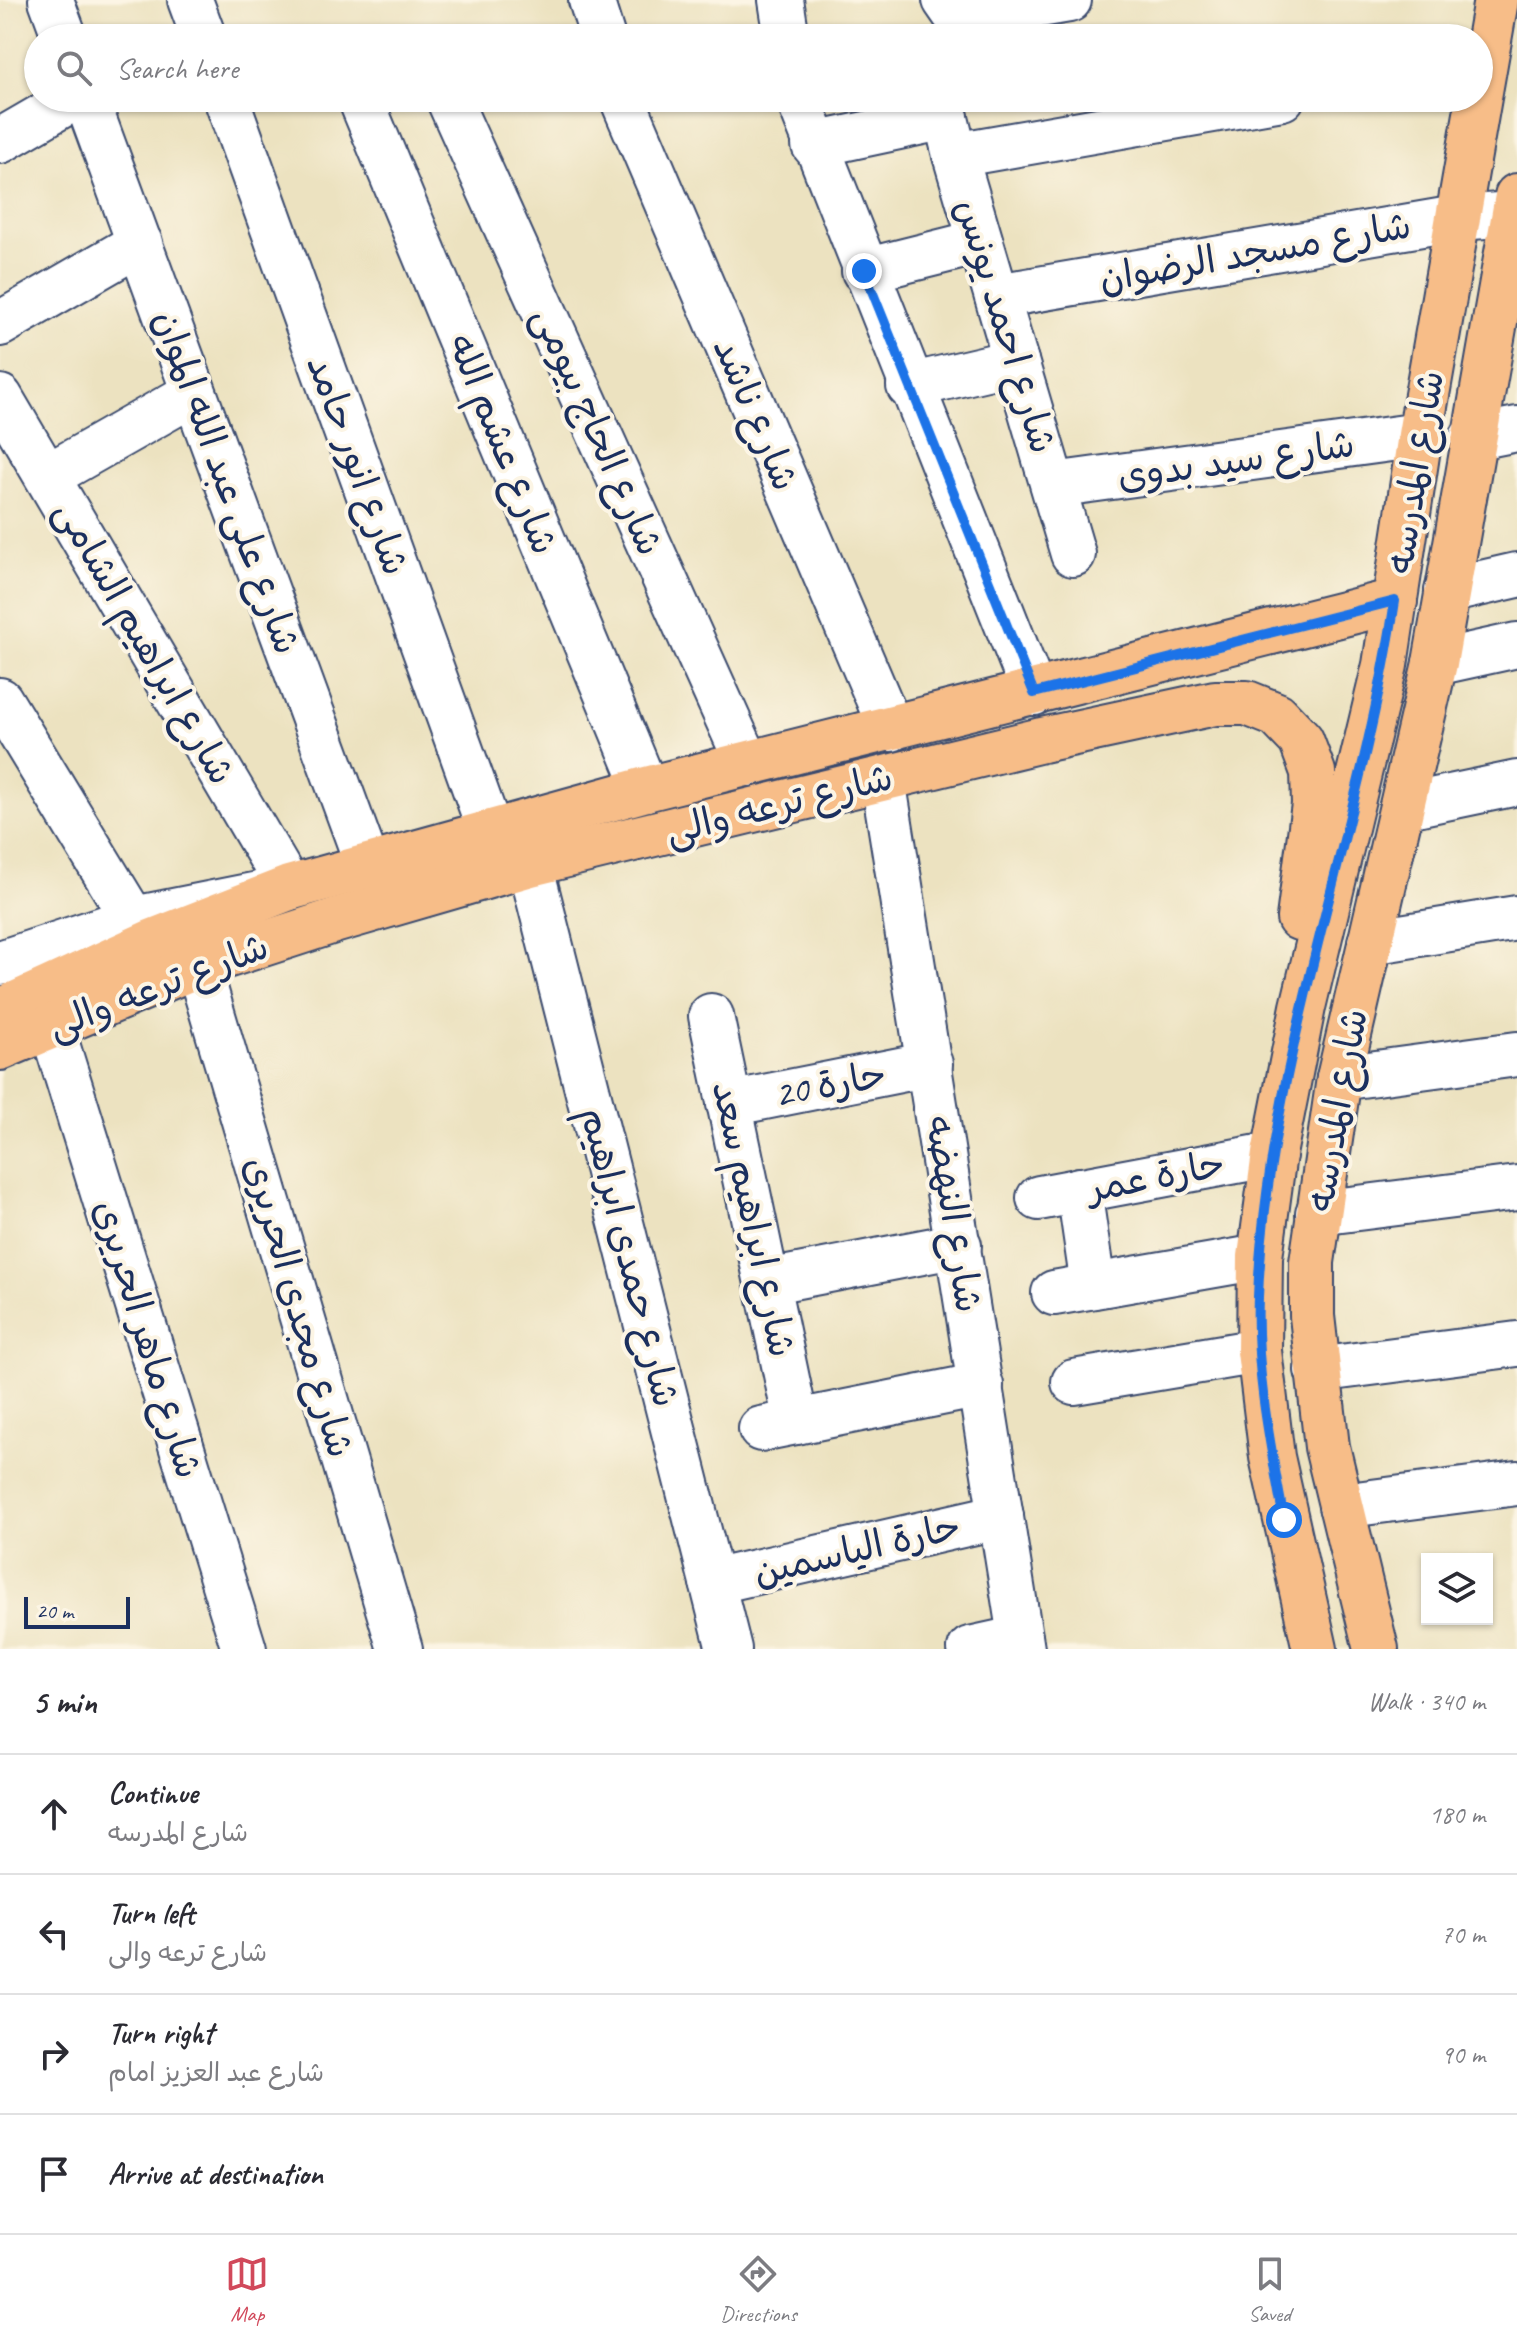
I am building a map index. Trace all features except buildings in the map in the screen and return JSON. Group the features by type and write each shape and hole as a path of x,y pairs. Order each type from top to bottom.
{"main road":[{"name":"شارع المدرسه","path":"1491,24 1496,0"},
{"name":"شارع المدرسه","path":"1315,1649 1272,1457 1259,1351 1260,1257 1274,1154 1303,1007 1385,665 1475,112"},
{"name":"شارع المدرسه","path":"1376,1649 1327,1447 1312,1303 1318,1213 1339,1078 1435,663 1515,205"},
{"name":"شارع ترعه والى","path":"289,888 646,789 1395,601"},
{"name":"شارع ترعه والى","path":"0,1048 198,965 337,920 530,864 1215,703 1247,703 1277,715 1301,740 1313,772 1314,804 1298,928 1303,1007"},
{"path":"0,1011 151,942 289,888"},
{"path":"1272,1457 1327,1447"}],"street":[{"path":"51,0 60,24"},
{"path":"190,0 199,24"},
{"path":"591,0 599,24"},
{"path":"781,0 785,24"},
{"path":"946,0 954,13 968,17 1069,0"},
{"path":"946,0 947,24"},
{"path":"0,141 50,112"},
{"name":"شارع على عبد الله الموان","path":"91,112 368,866"},
{"name":"شارع انور حامد","path":"231,112 490,831"},
{"name":"شارع عشم الله","path":"366,112 646,789"},
{"name":"شارع الحاج بيومى","path":"454,112 748,764"},
{"name":"شارع ناشد","path":"628,112 891,729"},
{"path":"803,112 909,386 1034,693"},
{"path":"814,145 947,123 1094,112"},
{"name":"شارع احمد يونس","path":"947,123 1073,554"},
{"name":"شارع مسجد الرضوان","path":"997,296 1457,218 1515,205"},
{"path":"864,271 980,242"},
{"path":"0,324 140,243"},
{"path":"909,386 1016,361"},
{"path":"48,476 194,393"},
{"name":"شارع ابراهيم الشامى","path":"0,397 289,888"},
{"path":"1472,438 1517,429"},
{"name":"شارع سيد بدوى","path":"1053,485 1420,435"},
{"path":"1447,591 1517,575"},
{"path":"1435,663 1517,645"},
{"path":"0,700 133,919"},
{"name":"شارع النهضه","path":"883,779 1021,1643"},
{"path":"1402,807 1517,783"},
{"name":"شارع حمدى ابراهيم","path":"530,864 729,1649"},
{"name":"شارع ترعه والى","path":"0,963 133,919 289,888"},
{"path":"1370,942 1517,918"},
{"name":"شارع مجدى الحريرى","path":"198,965 400,1649"},
{"name":"شارع ابراهيم سعد","path":"711,1016 767,1282 779,1425 981,1385"},
{"name":"شارع ماهر الحريرى","path":"52,1028 244,1649"},
{"path":"1339,1078 1517,1054"},
{"name":"حارة 20","path":"729,1104 930,1064"},
{"name":"حارة عمر","path":"1260,1257 1074,1290 1059,1194 1274,1154"},
{"path":"1318,1213 1517,1188"},
{"path":"767,1282 959,1245"},
{"path":"1317,1370 1517,1344"},
{"path":"1074,1382 1259,1351"},
{"path":"1341,1506 1517,1483"},
{"name":"حارة الياسمين","path":"712,1582 1001,1516"},
{"path":"970,1649 1021,1643"}],"route":[{"path":"864,271 1034,693 1395,601 1385,665 1303,1007 1274,1154 1260,1257 1259,1351 1272,1457 1284,1520"}]}
